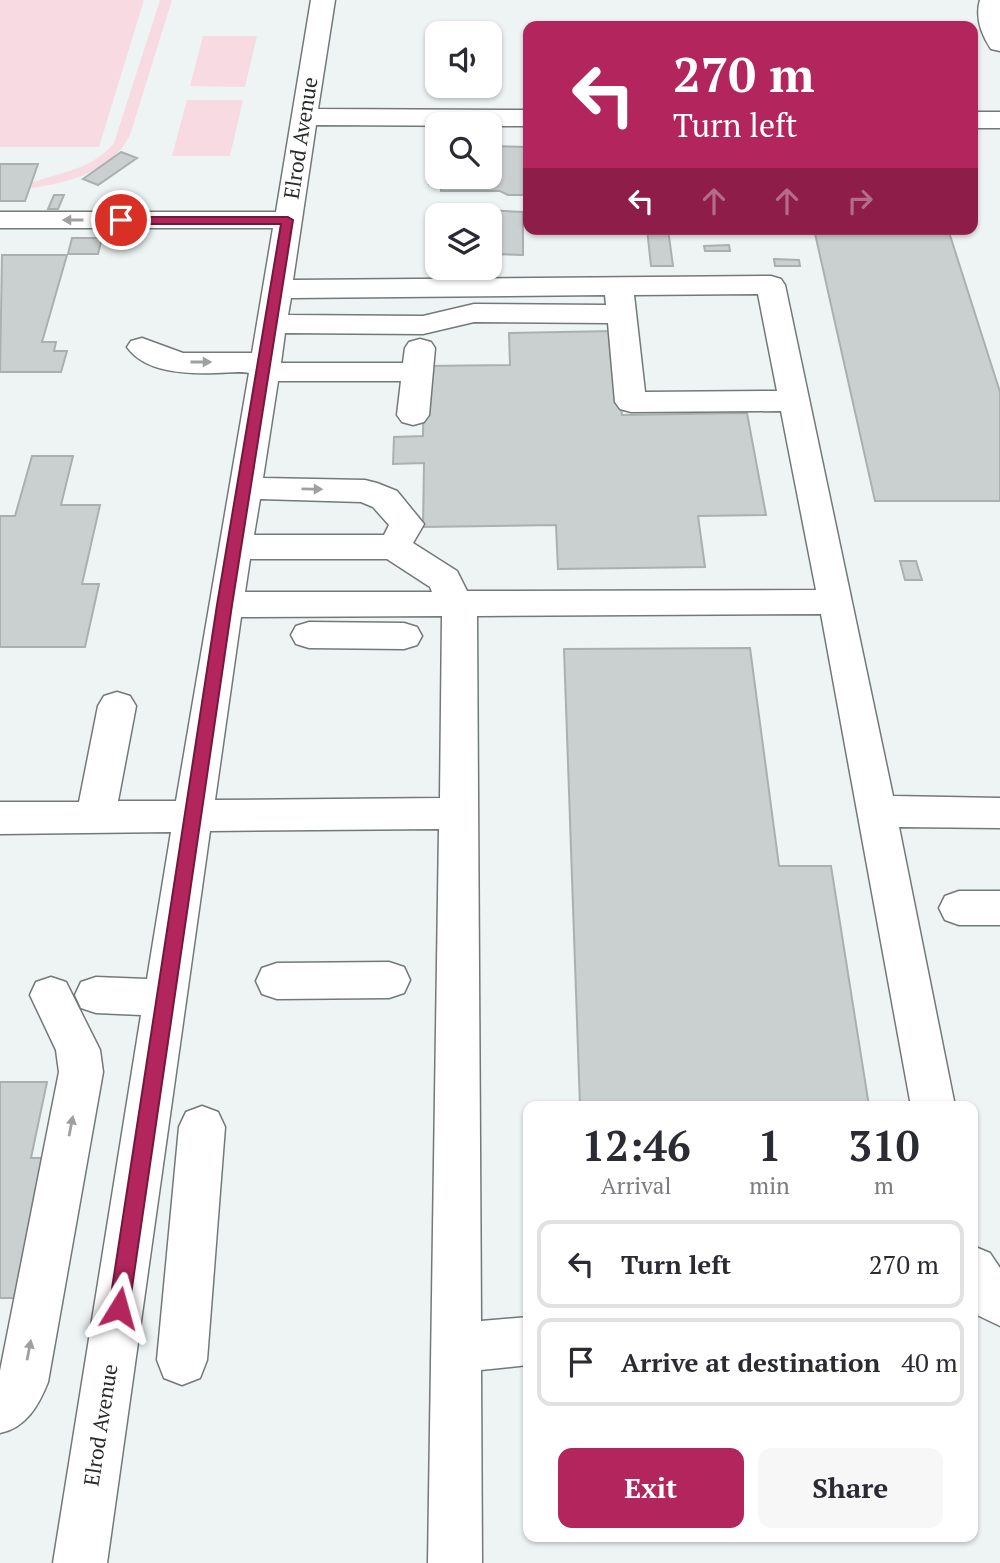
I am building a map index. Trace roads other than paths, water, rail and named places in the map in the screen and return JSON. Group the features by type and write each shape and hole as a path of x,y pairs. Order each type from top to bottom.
{"street":[{"name":"Elrod Avenue","path":"80,1563 225,605 323,0"},
{"path":"992,0 988,14 1000,44"},
{"path":"305,117 380,117 496,108 523,116"},
{"path":"377,143 380,117"},
{"path":"978,120 1000,120"},
{"path":"0,220 288,220"},
{"path":"596,257 613,295 631,402 795,401"},
{"path":"278,289 362,274 613,295"},
{"path":"272,324 423,325 474,313 613,295 771,285 836,602 932,1101"},
{"path":"413,415 423,325"},
{"path":"142,347 151,356 168,362 418,372"},
{"path":"244,488 365,491 385,499 407,524 394,547"},
{"path":"236,547 394,547 445,580 460,617 455,1563"},
{"path":"225,605 836,602"},
{"path":"309,635 404,636"},
{"path":"95,817 117,706"},
{"path":"875,811 1000,813"},
{"path":"0,818 194,818 458,813"},
{"path":"959,908 1000,908"},
{"path":"277,981 389,980"},
{"path":"0,1408 3,1408 23,1382 81,1072 78,1050 51,995"},
{"path":"96,995 165,998"},
{"path":"182,1360 202,1127"},
{"path":"456,1348 523,1341"}]}
